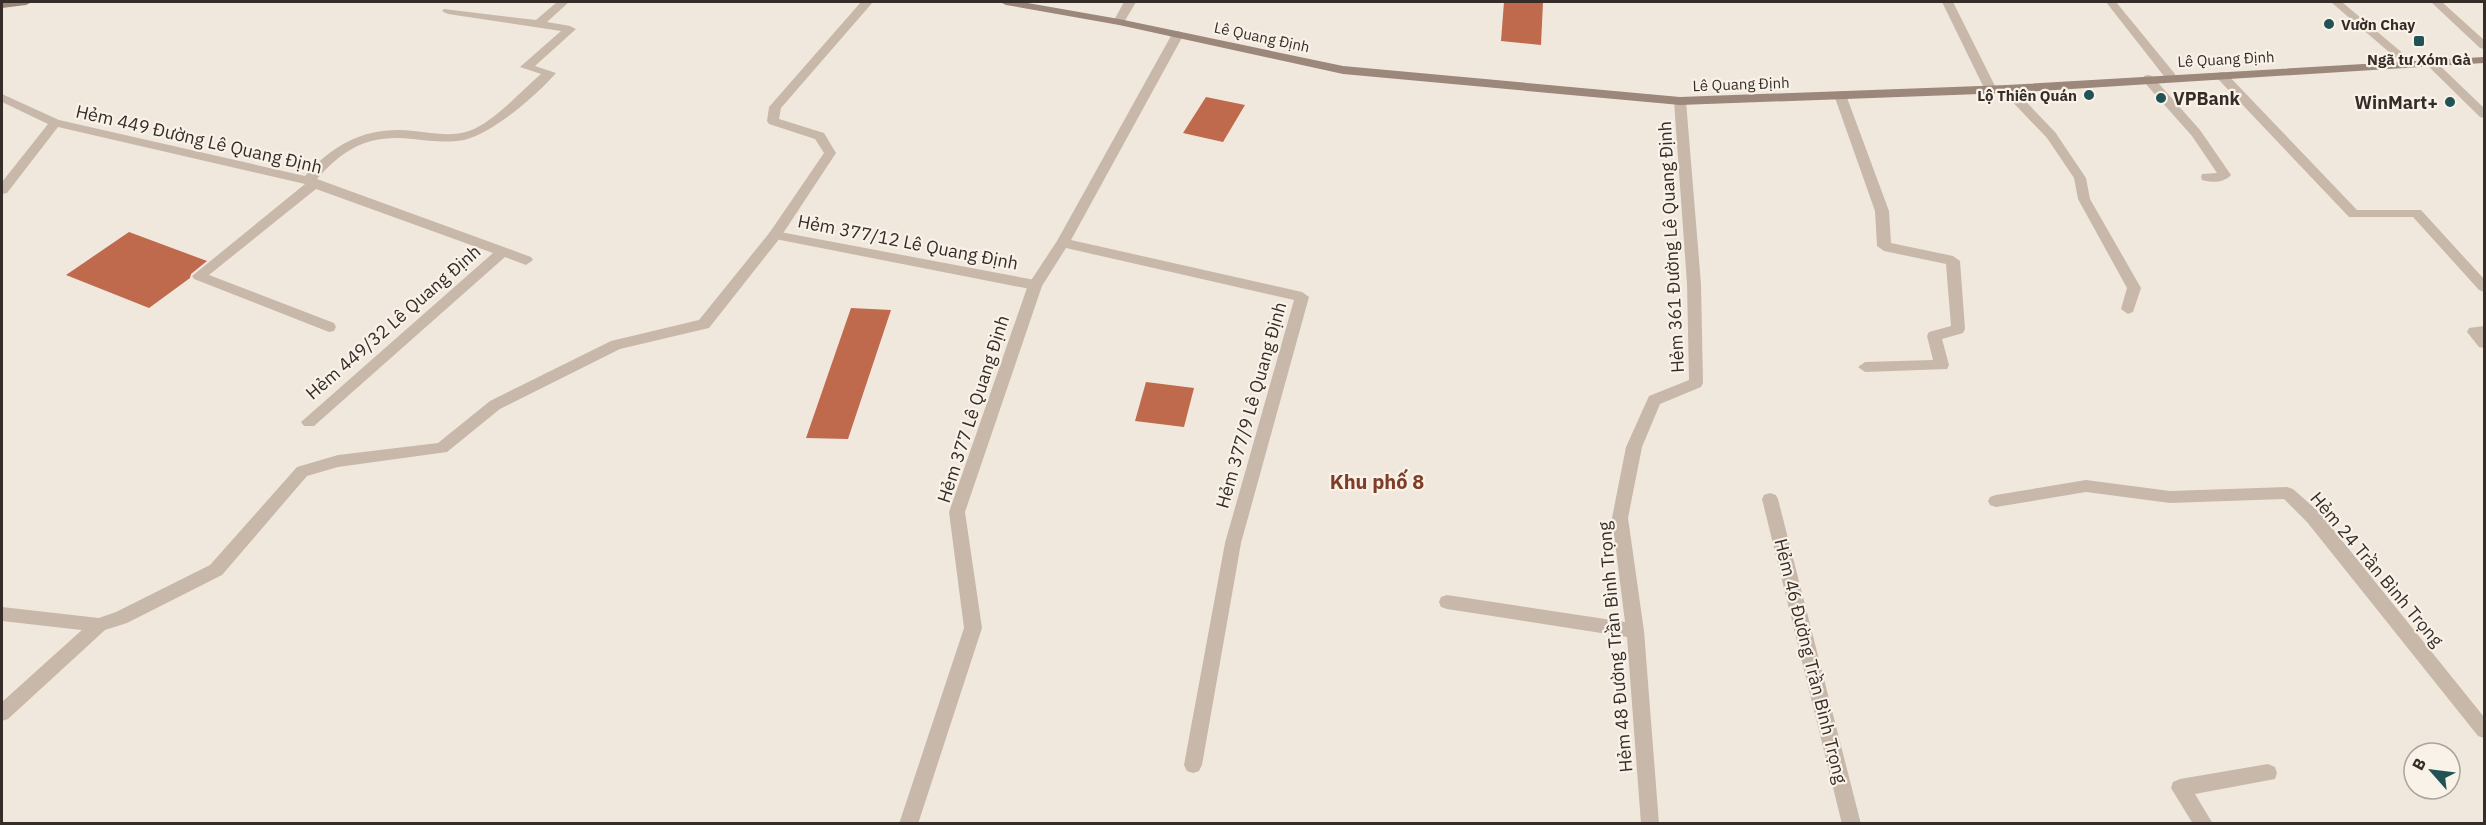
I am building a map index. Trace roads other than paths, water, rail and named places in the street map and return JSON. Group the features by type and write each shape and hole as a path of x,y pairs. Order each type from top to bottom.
{"main road":[{"path":"2,5 26,2"},
{"name":"Lê Quang Định","path":"1006,2 1119,22 1343,70 1680,101 2007,89 2171,77 2484,60"}],"street":[{"path":"538,24 563,2"},
{"path":"2,614 99,625 121,618 216,570 302,471 338,461 442,448 495,405 616,345 704,324 775,235 830,153 820,136 773,121 775,106 867,2"},
{"path":"1119,22 1130,2"},
{"path":"1947,2 1990,88"},
{"path":"2111,2 2171,77"},
{"path":"2336,2 2408,63"},
{"path":"2436,2 2484,46"},
{"path":"329,327 199,276 312,182 331,156 354,141 384,134 448,140 477,132 550,73 526,67 570,29 448,11"},
{"name":"Hẻm 377 Lê Quang Định","path":"908,824 973,628 957,512 1035,285 1063,243 1178,34"},
{"path":"2429,62 2484,114"},
{"path":"2222,76 2354,214 2416,213 2484,287"},
{"path":"2148,79 2196,133 2221,166 2225,175 2217,178 2207,177"},
{"path":"2007,89 2051,135 2080,178 2084,199 2134,288 2128,309"},
{"path":"1839,95 1882,211 1884,246 1953,261 1958,329 1934,336 1942,365 1865,367"},
{"name":"Hẻm 449 Đường Lê Quang Định","path":"2,98 55,123 312,182 526,260"},
{"name":"Hẻm 361 Đường Lê Quang Định","path":"1654,400 1696,383 1695,284 1680,101"},
{"path":"2,190 55,123"},
{"name":"Hẻm 377/12 Lê Quang Định","path":"775,235 1035,285"},
{"name":"Hẻm 377/9 Lê Quang Định","path":"1063,243 1302,297 1233,543 1193,765"},
{"name":"Hẻm 449/32 Lê Quang Định","path":"309,422 503,252"},
{"path":"2484,331 2474,332 2484,343"},
{"name":"Hẻm 48 Đường Trần Bình Trọng","path":"1650,824 1635,632 1620,518 1634,447 1654,400"},
{"name":"Hẻm 24 Trần Bình Trọng","path":"1996,501 2086,486 2170,497 2287,493 2313,516 2484,730"},
{"name":"Hẻm 46 Đường Trần Bình Trọng","path":"1770,499 1852,824"},
{"path":"1447,602 1635,632"},
{"path":"2,712 99,625"},
{"path":"2204,824 2180,788 2268,773"}],"place":[{"name":"Vườn Chay","path":"2329,24"},
{"name":"Ngã tư Xóm Gà","path":"2419,41"},
{"name":"Lộ Thiên Quán","path":"2089,95"},
{"name":"VPBank","path":"2161,98"},
{"name":"WinMart+","path":"2450,102"}],"district":[{"name":"Khu phố 8","path":"1377,481"}]}
